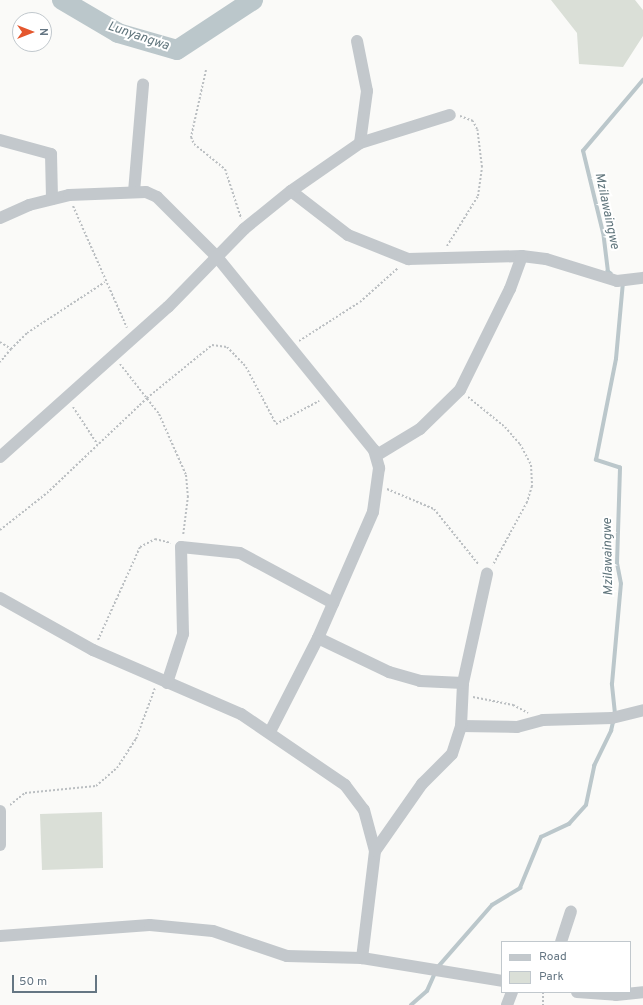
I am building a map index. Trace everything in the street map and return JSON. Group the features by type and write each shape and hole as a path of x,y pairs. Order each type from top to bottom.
{"street":[{"path":"357,41 367,91 360,143"},
{"path":"134,192 143,84"},
{"path":"0,457 114,356 244,229 291,191 360,143 450,115"},
{"path":"0,140 51,154 52,199"},
{"path":"291,191 348,235 408,259 437,260 522,256 546,259 617,282 643,278"},
{"path":"0,218 29,204 69,195 134,192 158,197 217,257 330,394 377,455 379,487 374,512 318,638 270,732"},
{"path":"377,455 420,429 460,390 510,289 522,256"},
{"path":"162,681 183,634 181,547 240,553 333,603"},
{"path":"375,851 422,784 452,754 461,726 463,689 487,574"},
{"path":"0,598 93,650 241,714 270,732 345,785 364,810 375,851 362,958"},
{"path":"318,638 389,672 420,681 463,689"},
{"path":"461,726 517,727 543,720 615,718 643,710"},
{"path":"0,812 0,845"},
{"path":"561,941 571,912"},
{"path":"0,936 150,925 213,931 287,956 362,958 501,981"},
{"path":"590,993 616,995 643,992"},
{"path":"507,1005 512,993"}],"path":[{"path":"206,70 191,137 228,174 244,229"},
{"path":"437,260 469,216 478,196 482,168 478,135 473,121 450,115"},
{"path":"69,195 105,282 132,338"},
{"path":"291,346 360,302 408,259"},
{"path":"0,362 27,332 105,282"},
{"path":"0,342 11,349"},
{"path":"0,530 47,494 147,398 212,345 227,347 246,367 276,424 330,394"},
{"path":"93,650 140,548 155,539 181,547 188,496 186,475 168,433 147,398 114,356"},
{"path":"379,487 434,508 487,574 513,533 527,502 532,486 531,465 520,444 506,427 460,390"},
{"path":"66,398 98,445"},
{"path":"0,812 26,793 96,786 117,768 136,739 162,681"},
{"path":"463,689 513,705 543,720"},
{"path":"543,993 543,1005"}],"green space":[{"path":"551,0 635,0 643,10 643,36 623,67 579,64 577,33"},
{"path":"102,812 103,868 42,870 40,814"}],"waterway":[{"name":"Lunyangwa","path":"62,0 118,33 177,50 253,0"},
{"name":"Mzilawaingwe","path":"611,274 608,272 603,233 583,151 643,80"},
{"name":"Mzilawaingwe","path":"438,967 492,905 520,888 541,837 569,824 586,805 594,766 611,731 615,714 612,684 621,584 617,564 620,468 596,460 616,359 623,282"},
{"name":"Mzilawaingwe","path":"411,1005 427,991 435,973"}]}
